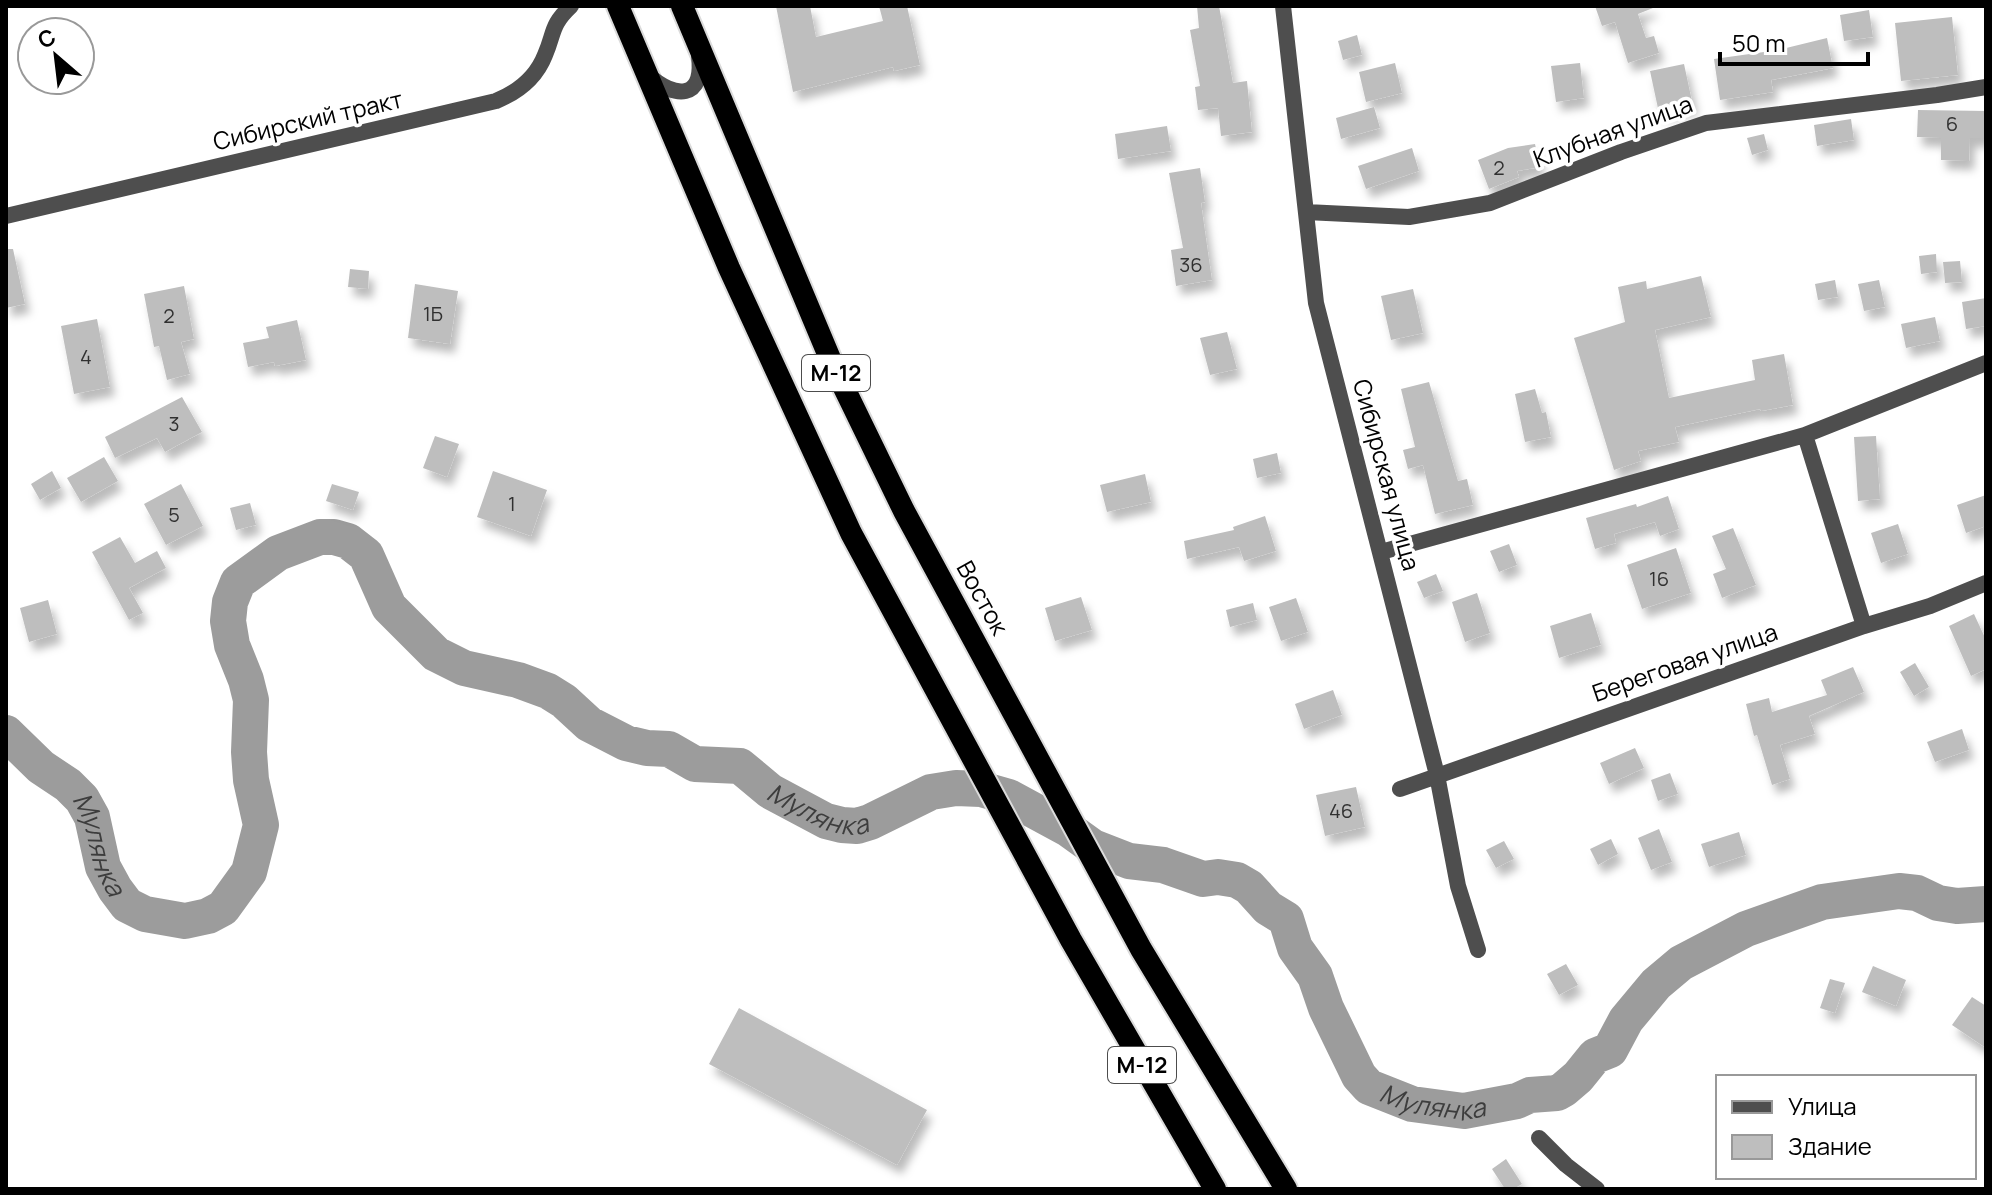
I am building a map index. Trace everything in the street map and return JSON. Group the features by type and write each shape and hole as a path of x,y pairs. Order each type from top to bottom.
{"highway":[{"name":"М-12","path":"618,6 729,268 851,533 1071,940 1215,1189"},
{"name":"Восток","path":"682,6 831,361 904,511 1141,949 1286,1189"}],"street":[{"name":"Сибирский тракт","path":"6,216 496,101 514,94 532,78 546,54 555,24 571,6"},
{"name":"Сибирская улица","path":"1283,6 1316,303 1437,775 1458,886 1478,950"},
{"path":"647,74 673,92 689,91 699,74 698,43"},
{"name":"Клубная улица","path":"1306,212 1409,217 1490,203 1706,123 1986,87"},
{"path":"1381,552 1805,435 1986,363"},
{"path":"1805,435 1864,626"},
{"name":"Береговая улица","path":"1400,789 1864,626 1930,606 1986,583"},
{"path":"1539,1138 1597,1189"}],"building":[{"path":"776,6 810,6 816,37 883,21 879,6 907,6 920,65 894,71 893,67 793,92"},
{"path":"1197,6 1219,6 1233,83 1247,81 1252,132 1221,136 1218,108 1198,110 1195,87 1200,86 1190,30 1199,28"},
{"path":"1595,6 1652,6 1638,14 1646,38 1654,36 1659,53 1628,63 1615,22 1602,26"},
{"path":"1869,10 1873,37 1844,41 1840,15"},
{"path":"1952,17 1958,75 1901,81 1895,23"},
{"path":"1357,35 1362,55 1343,60 1338,41"},
{"path":"1827,38 1833,68 1771,80 1773,92 1720,100 1714,59 1778,50"},
{"path":"1395,63 1402,93 1366,102 1359,72"},
{"path":"1580,63 1584,98 1556,102 1551,66"},
{"path":"1684,64 1693,106 1659,113 1650,71"},
{"path":"1374,107 1380,128 1341,139 1336,118"},
{"path":"1918,110 1986,111 1986,138 1970,138 1969,161 1941,160 1941,138 1917,137"},
{"path":"1851,119 1854,140 1817,146 1814,125"},
{"path":"1167,126 1171,151 1118,159 1115,134"},
{"path":"1764,134 1768,150 1752,155 1747,138"},
{"path":"1535,144 1540,167 1517,171 1519,177 1489,189 1478,160 1508,148"},
{"path":"1412,148 1419,171 1366,189 1358,166"},
{"path":"1200,168 1205,202 1201,203 1212,280 1176,286 1171,250 1183,248 1169,173"},
{"path":"6,249 13,249 25,304 6,308"},
{"path":"1936,254 1937,272 1921,274 1919,256"},
{"path":"1960,261 1962,282 1945,283 1943,262"},
{"path":"350,269 369,271 368,289 348,287"},
{"path":"1701,276 1711,317 1655,330 1669,398 1755,380 1752,360 1784,354 1793,405 1675,427 1679,442 1638,451 1641,461 1614,470 1574,338 1625,322 1618,287 1646,281 1647,289"},
{"path":"1835,280 1838,297 1818,300 1815,284"},
{"path":"1879,280 1885,307 1864,311 1858,284"},
{"path":"415,284 458,291 450,344 408,338"},
{"path":"184,286 194,339 181,342 190,374 167,380 159,346 154,347 144,294"},
{"path":"1413,289 1423,333 1391,340 1381,296"},
{"path":"1986,298 1986,326 1966,329 1962,302"},
{"path":"1935,317 1940,341 1906,348 1901,324"},
{"path":"97,319 110,387 74,394 61,326"},
{"path":"297,320 306,360 248,367 243,343 269,338 266,327"},
{"path":"1227,332 1237,369 1210,375 1200,338"},
{"path":"1429,382 1458,481 1467,479 1473,505 1435,514 1423,465 1408,469 1403,450 1415,447 1401,389"},
{"path":"1535,389 1542,413 1546,412 1551,437 1525,442 1515,394"},
{"path":"182,397 202,432 165,452 157,438 115,458 105,437"},
{"path":"435,436 459,444 447,477 423,468"},
{"path":"1876,436 1880,499 1858,501 1854,437"},
{"path":"1277,453 1281,473 1257,478 1253,459"},
{"path":"104,457 118,481 81,502 67,478"},
{"path":"52,471 61,488 40,500 31,484"},
{"path":"493,471 547,490 531,536 477,517"},
{"path":"1145,474 1151,502 1107,512 1100,485"},
{"path":"181,484 203,526 166,545 144,504"},
{"path":"332,484 359,492 353,510 326,501"},
{"path":"1986,495 1986,526 1966,533 1957,505"},
{"path":"1668,496 1679,529 1660,536 1655,522 1614,534 1616,543 1595,549 1586,518 1636,504 1637,507"},
{"path":"250,503 256,525 236,530 230,508"},
{"path":"1265,516 1276,551 1244,561 1239,547 1187,559 1184,541 1234,530 1233,527"},
{"path":"1898,524 1908,554 1881,563 1871,533"},
{"path":"1733,528 1756,585 1722,598 1713,574 1726,569 1712,536"},
{"path":"120,537 135,563 157,551 166,568 129,588 143,613 129,620 92,552"},
{"path":"1509,544 1517,565 1499,572 1490,551"},
{"path":"1676,548 1691,593 1642,609 1627,565"},
{"path":"1436,574 1443,591 1424,598 1417,582"},
{"path":"1477,593 1490,633 1465,642 1452,602"},
{"path":"1081,597 1092,630 1055,641 1045,608"},
{"path":"1296,598 1308,632 1281,641 1269,607"},
{"path":"48,600 57,634 29,642 20,608"},
{"path":"1253,603 1257,620 1230,627 1226,610"},
{"path":"1591,613 1601,645 1559,658 1550,626"},
{"path":"1974,614 1986,640 1986,669 1971,676 1949,626"},
{"path":"1915,663 1929,687 1914,696 1900,672"},
{"path":"1853,667 1864,692 1809,716 1815,734 1780,745 1790,779 1772,785 1746,704 1769,698 1772,712 1827,695 1821,680"},
{"path":"1333,690 1342,715 1304,729 1295,704"},
{"path":"1962,729 1969,750 1935,762 1927,742"},
{"path":"1635,748 1644,768 1609,784 1600,763"},
{"path":"1670,773 1678,794 1658,801 1651,780"},
{"path":"1356,787 1365,827 1325,836 1316,795"},
{"path":"1659,829 1672,862 1651,870 1638,838"},
{"path":"1739,832 1746,855 1709,867 1701,844"},
{"path":"1611,839 1618,854 1598,865 1590,849"},
{"path":"1504,841 1514,859 1496,868 1486,850"},
{"path":"1566,964 1578,985 1559,995 1547,974"},
{"path":"1873,966 1906,980 1896,1006 1862,992"},
{"path":"1830,979 1845,983 1835,1013 1820,1008"},
{"path":"1972,997 1986,1006 1986,1048 1952,1025"},
{"path":"739,1008 927,1110 897,1165 709,1064"},
{"path":"1506,1159 1522,1184 1513,1189 1505,1189 1492,1169"}],"waterway":[{"name":"Мулянка","path":"6,733 41,767 68,785 82,799 92,817 103,867 127,905 145,914 185,921 208,916 223,908 249,872 261,825 251,780 251,700 232,645 228,621 230,602 238,582 278,553 320,537 334,537 348,541 366,555 389,607 436,654 464,668 518,680 548,691 589,724 626,743 669,749 695,764 740,766 770,791 826,821 857,826 931,792 956,788 981,789 1009,797 1068,829 1093,847 1129,861 1163,865 1203,879 1218,877 1237,880 1249,887 1268,908 1286,919 1295,948 1315,976 1326,1008 1359,1076 1369,1087 1412,1104 1464,1111 1517,1101 1530,1095 1557,1093 1564,1089 1595,1056 1610,1050 1626,1020 1656,984 1681,963 1746,929 1822,902 1899,891 1917,893 1938,903 1957,906 1986,904"}]}
